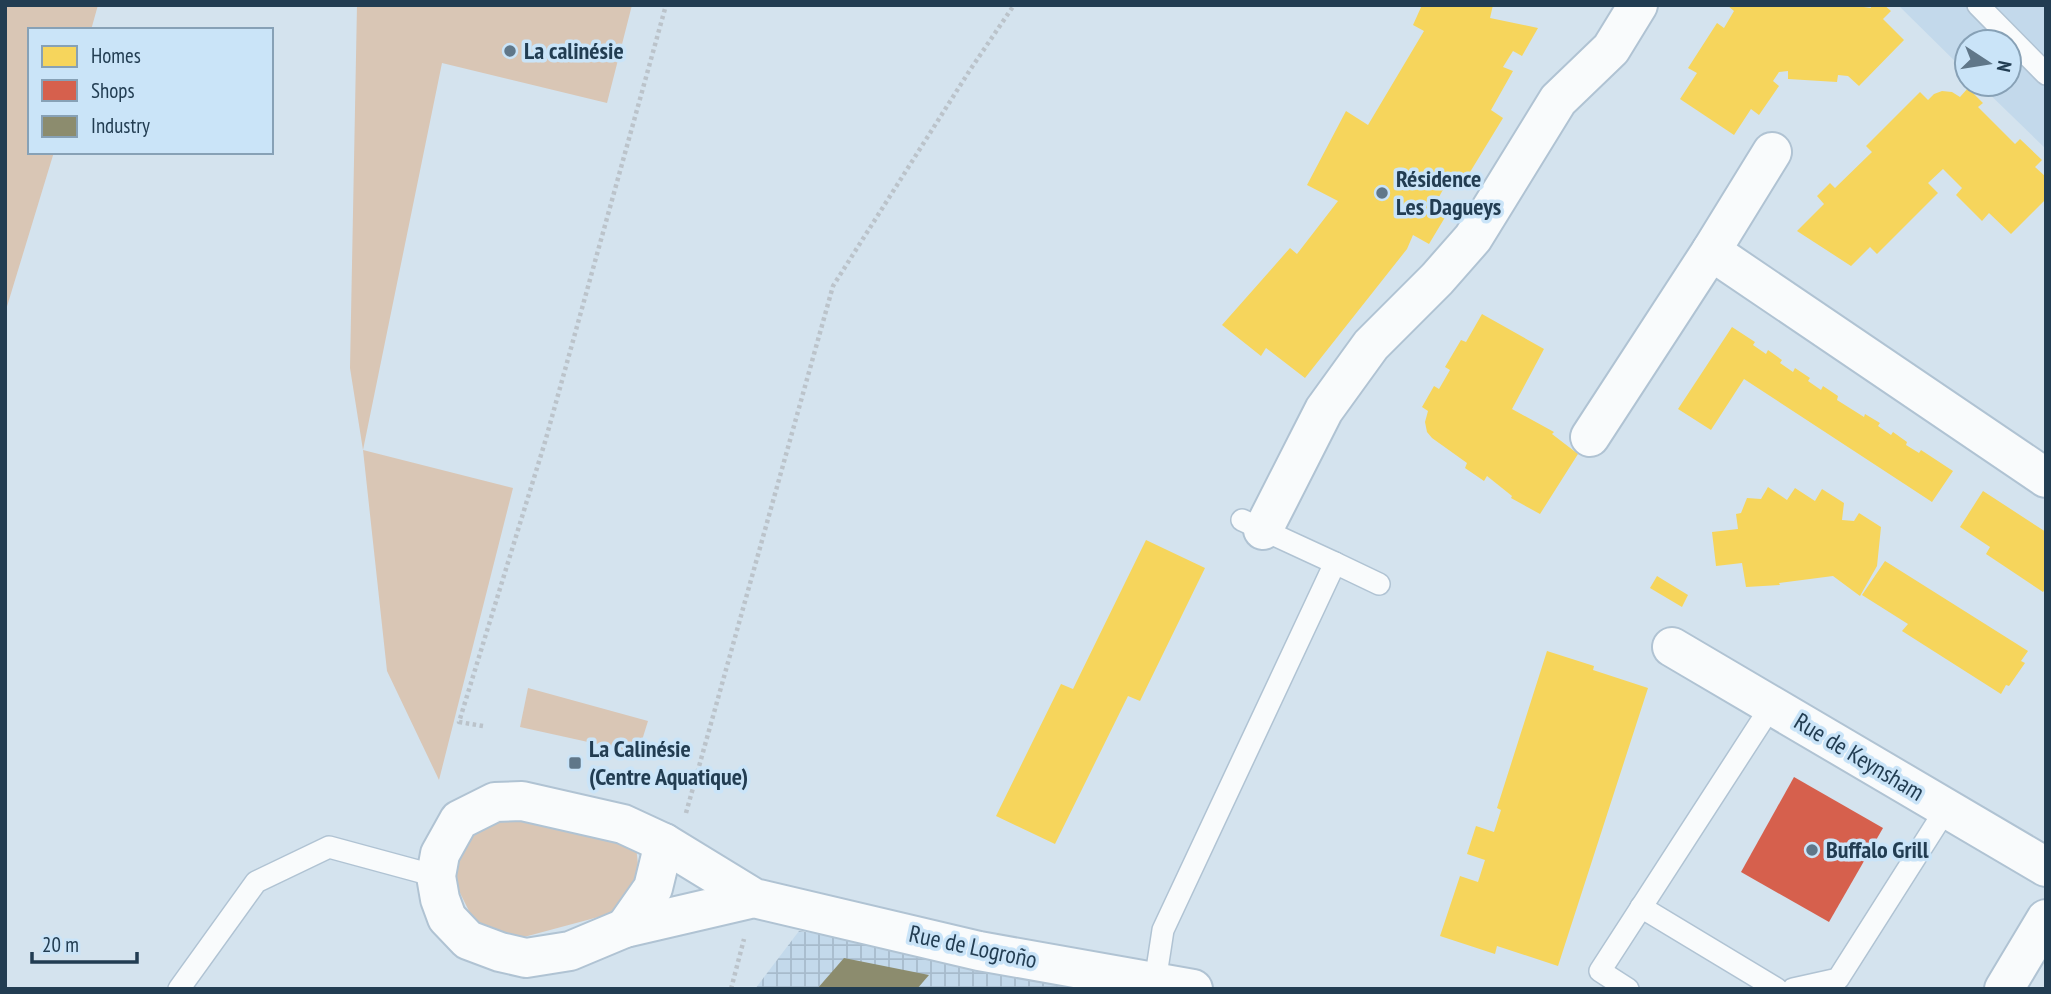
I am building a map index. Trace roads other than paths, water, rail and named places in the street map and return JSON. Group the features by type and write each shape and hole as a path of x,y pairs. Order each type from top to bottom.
{"street":[{"path":"1253,525 1324,410 1371,345 1437,279 1473,238 1558,100 1611,49 1638,5"},
{"path":"1590,437 1772,152"},
{"path":"1711,251 2046,478"},
{"name":"Rue de Keynsham","path":"1672,647 2046,867"},
{"name":"Rue de Logroño","path":"750,914 664,843 623,824 522,801 495,802 459,820 440,854 436,876 447,918 468,940 526,958 570,951 625,928 750,914 1193,989"},
{"path":"625,928 653,888 664,843"},
{"path":"2004,989 2046,919"}],"lane":[{"path":"1978,5 2046,74"},
{"path":"1253,525 1379,584"},
{"path":"1155,982 1163,930 1335,564"},
{"path":"1628,989 1600,971 1772,705"},
{"path":"1793,989 1838,979 1946,809"},
{"path":"179,989 256,882 329,847 436,876"},
{"path":"1641,907 1777,989"}],"place":[{"name":"La calinésie","path":"510,51"},
{"name":"Résidence Les Dagueys","path":"1382,193"},
{"name":"La Calinésie (Centre Aquatique)","path":"575,763"},
{"name":"Buffalo Grill","path":"1812,850"}]}
